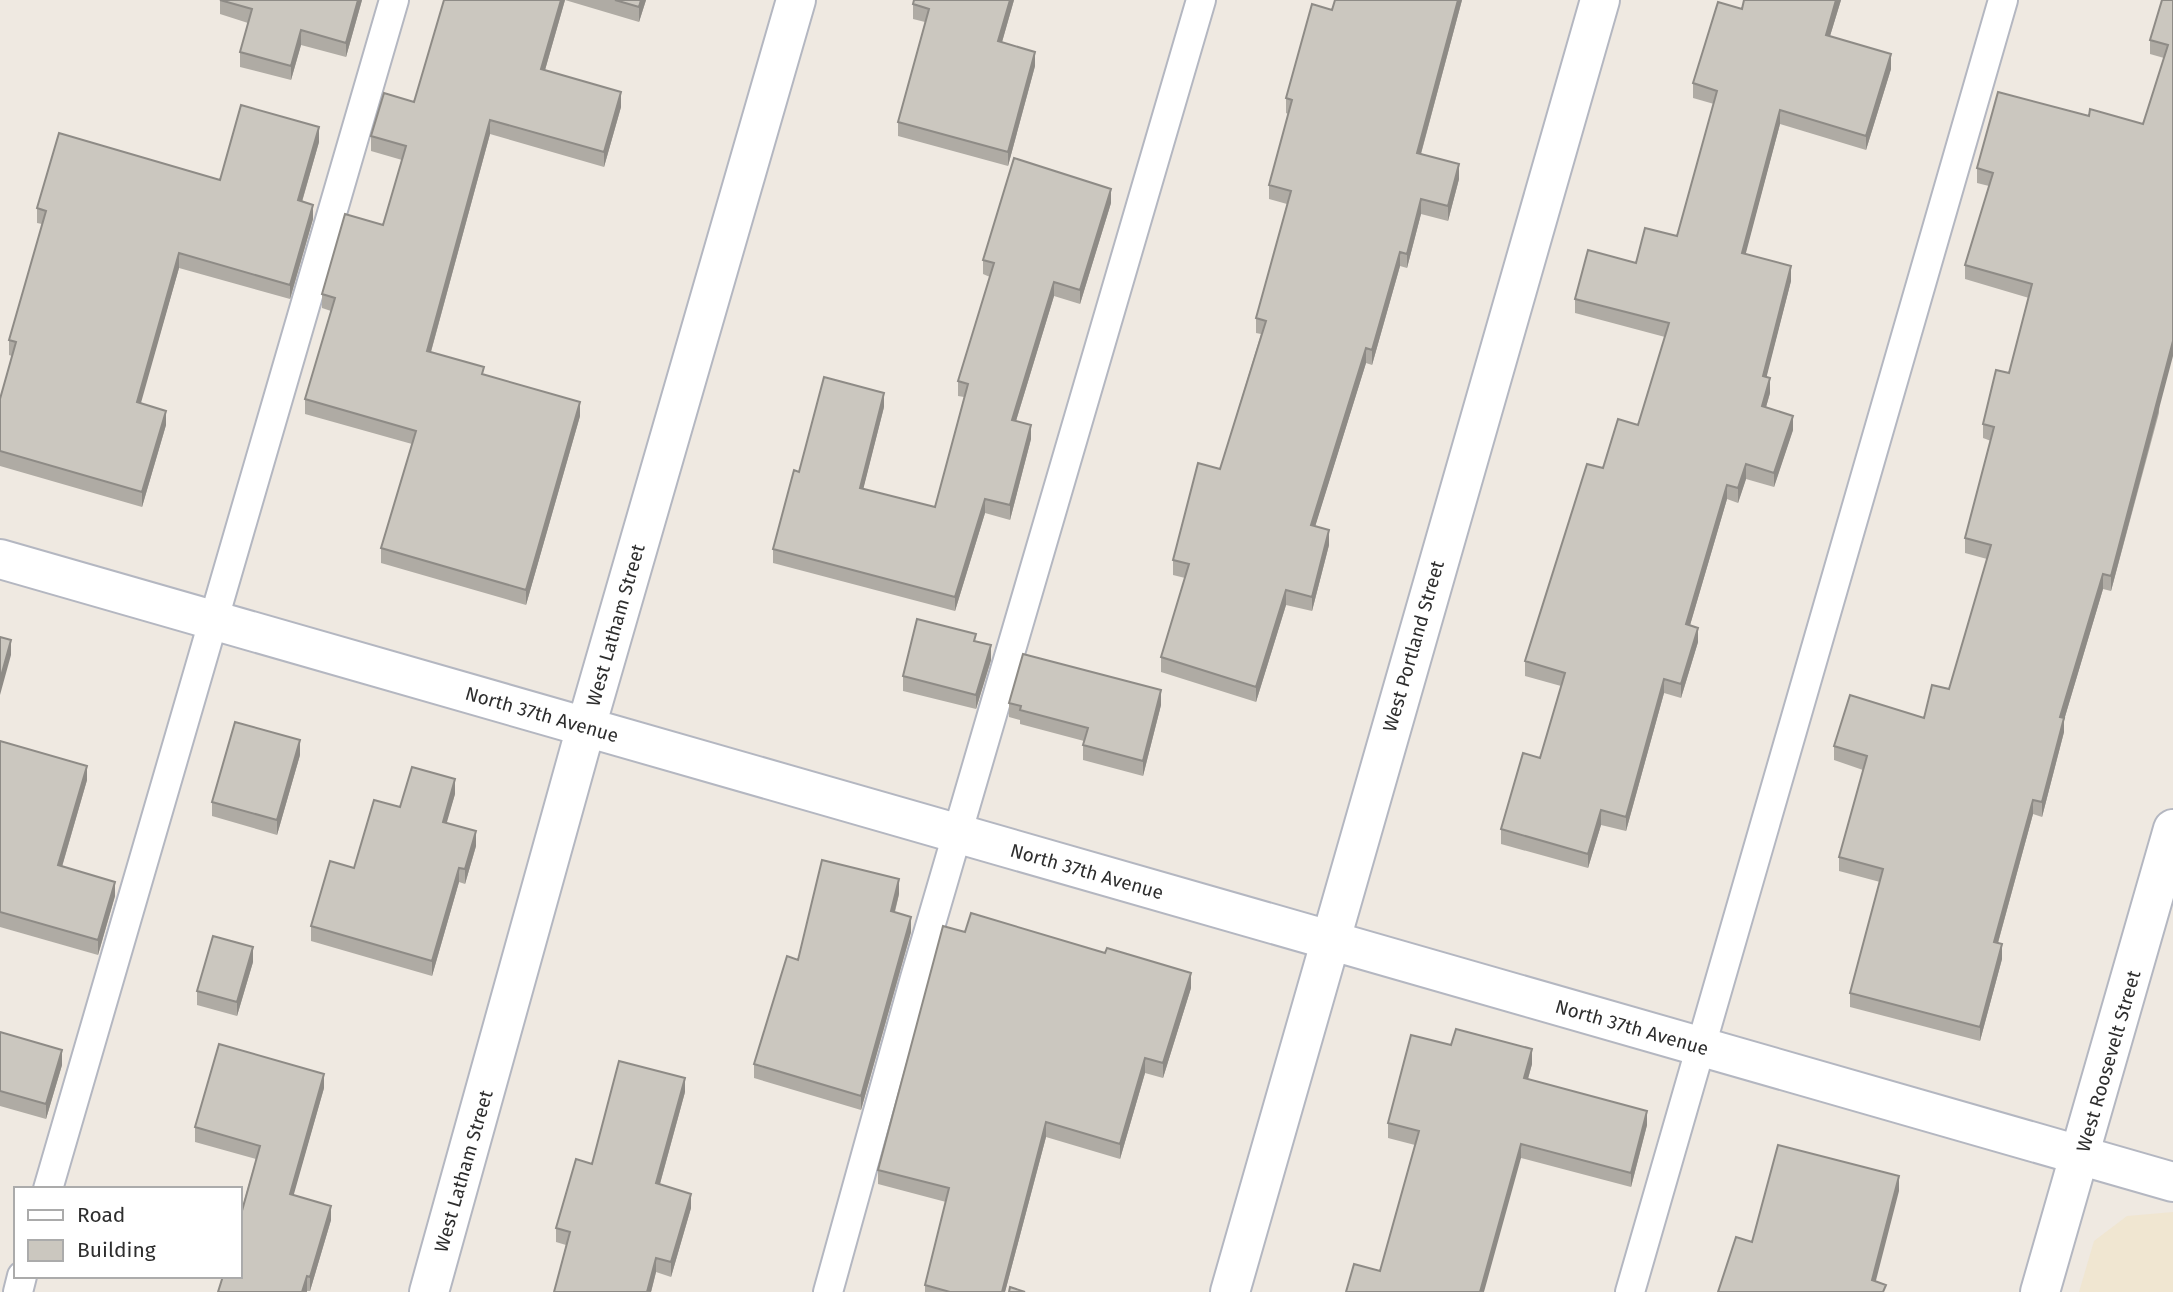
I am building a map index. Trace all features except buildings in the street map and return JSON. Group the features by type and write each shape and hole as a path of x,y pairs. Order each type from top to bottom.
{"street":[{"name":"West Latham Street","path":"429,1292 586,727 796,0"},
{"name":"West Portland Street","path":"1230,1292 1600,0"},
{"name":"North 37th Avenue","path":"0,559 2173,1182"},
{"name":"West Roosevelt Street","path":"2040,1292 2173,829"}],"lane":[{"path":"49,1187 216,621 394,0"},
{"path":"828,1292 915,978 1201,0"},
{"path":"1630,1292 1703,1047 1773,794 2003,0"}],"shaded area":[{"path":"2173,1212 2173,1292 2079,1292 2094,1241 2127,1216"}]}
